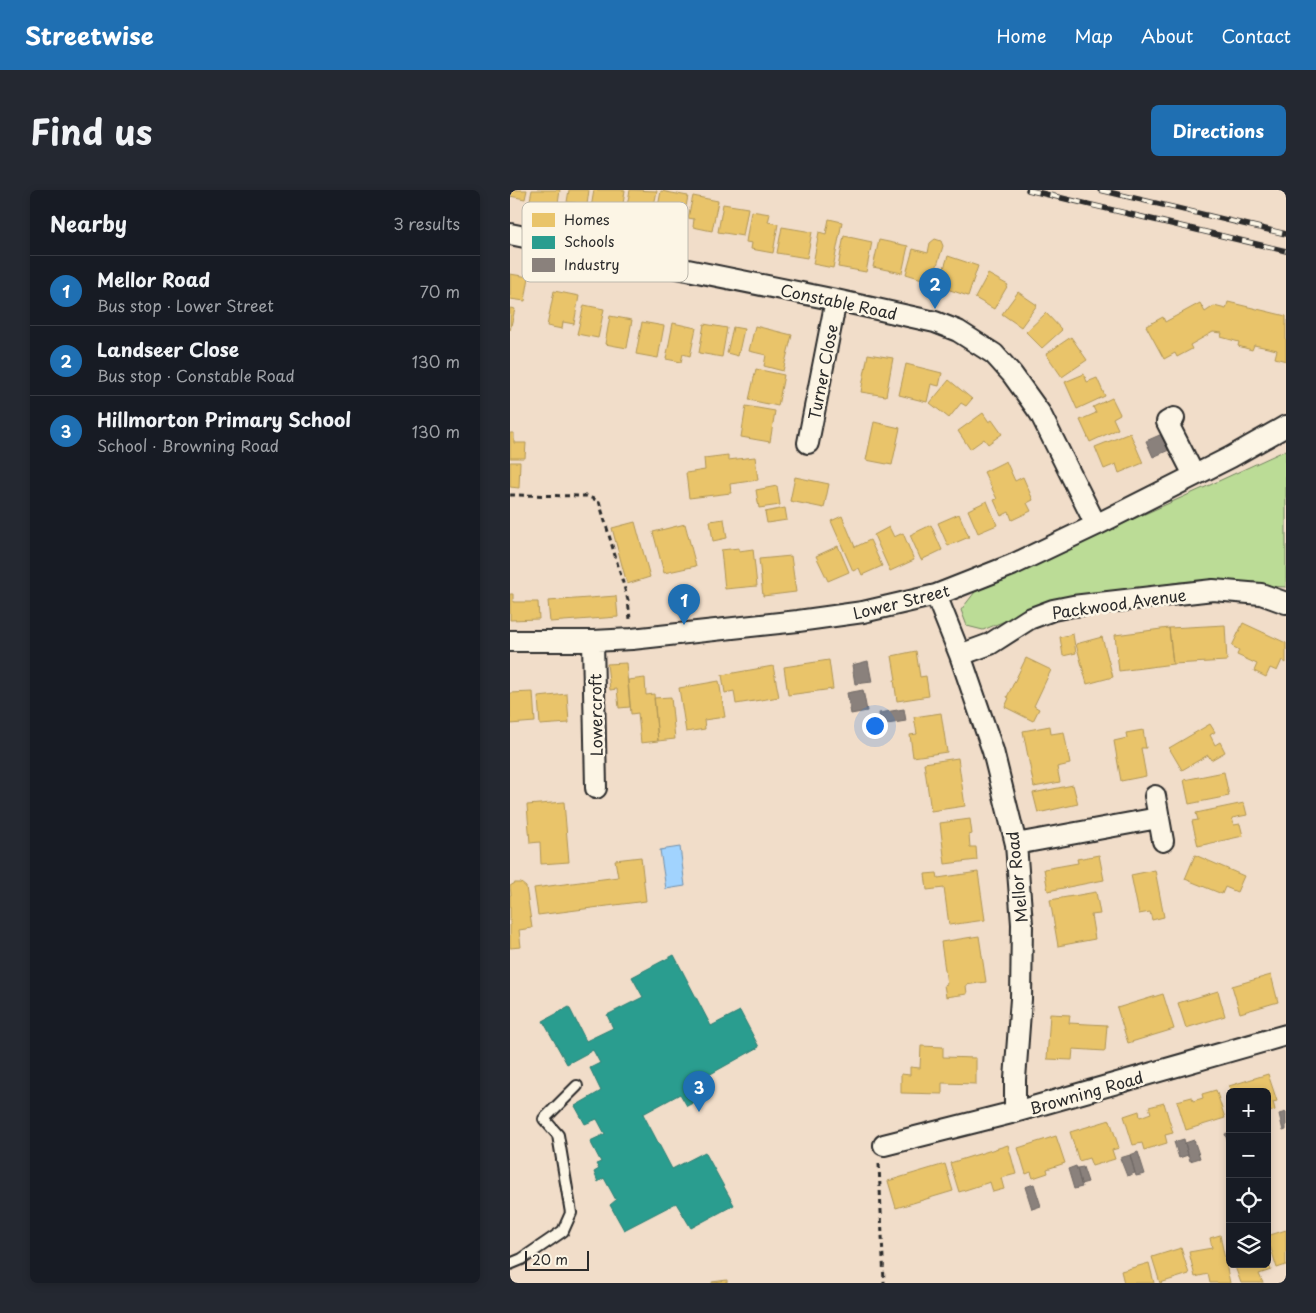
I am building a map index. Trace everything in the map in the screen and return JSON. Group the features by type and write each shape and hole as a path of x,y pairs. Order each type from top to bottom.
{"street":[{"name":"Constable Road","path":"688,270 935,322 958,331 994,354 1012,374 1040,413 1096,525"},
{"name":"Turner Close","path":"808,443 836,300"},
{"path":"1174,418 1167,422 1194,475"},
{"name":"Lower Street","path":"510,641 593,642 808,620 863,612 936,595 1012,565 1096,525 1286,426"},
{"name":"Packwood Avenue","path":"960,655 990,644 1029,619 1053,610 1073,606 1212,590 1261,594 1286,603"},
{"name":"Mellor Road","path":"936,595 960,655 993,751 1016,844 1022,924 1021,999 1015,1079 1015,1112"},
{"name":"Lowercroft","path":"593,642 596,788"},
{"path":"1155,796 1163,840"},
{"path":"1016,844 1158,818"},
{"name":"Browning Road","path":"884,1145 1015,1112 1286,1035"}],"lane":[{"path":"510,1264 522,1259 563,1231 572,1214 558,1136 544,1119 578,1086"}],"path":[{"path":"510,495 586,496 599,501 628,600 630,624"},
{"path":"884,1145 879,1158 884,1283"}],"green space":[{"path":"1286,450 1286,587 1180,582 1048,603 983,630 967,626 961,610 978,588"}],"water":[{"path":"680,847 685,886 666,889 660,850"}],"building: Homes":[{"path":"510,190 527,190 525,199 510,196"},
{"path":"532,190 560,190 558,202 530,200"},
{"path":"569,190 589,190 587,202 567,202"},
{"path":"594,190 625,190 623,202 592,202"},
{"path":"630,190 657,191 655,202 628,202"},
{"path":"661,191 688,196 687,202 659,202"},
{"path":"693,196 718,201 712,231 693,227 694,219 688,218"},
{"path":"723,204 748,208 743,236 718,232"},
{"path":"751,211 770,214 768,222 778,224 773,253 751,249 752,243 746,242"},
{"path":"829,219 842,222 833,268 813,264 819,232 826,234"},
{"path":"782,227 812,232 807,258 777,253"},
{"path":"844,236 872,242 866,272 838,267"},
{"path":"935,239 941,241 943,246 932,282 906,274 913,249 928,253 930,243"},
{"path":"879,240 908,246 902,273 873,267"},
{"path":"948,256 978,266 968,296 938,286"},
{"path":"510,274 522,276 522,282 528,282 525,301 510,299"},
{"path":"988,274 1008,285 994,309 975,298"},
{"path":"554,291 579,296 574,324 563,322 562,329 547,326"},
{"path":"1018,292 1037,305 1021,327 1002,314"},
{"path":"1228,302 1286,316 1286,361 1275,358 1277,350 1254,345 1252,350 1238,346 1239,342 1221,337 1222,333 1213,332 1190,345 1192,349 1177,357 1175,353 1164,359 1146,326 1163,317 1165,322 1200,303 1205,312 1214,306 1226,309"},
{"path":"584,305 604,309 598,338 577,334"},
{"path":"510,308 515,309 510,330"},
{"path":"1046,313 1062,330 1042,348 1026,332"},
{"path":"610,316 632,320 627,348 605,344"},
{"path":"642,322 664,326 658,358 636,354"},
{"path":"673,323 696,328 690,356 683,354 681,362 666,359"},
{"path":"704,324 727,328 722,357 699,353"},
{"path":"755,326 792,335 783,371 764,366 766,355 749,351"},
{"path":"733,327 744,329 738,356 727,353"},
{"path":"1071,337 1087,360 1062,377 1046,354"},
{"path":"868,354 893,358 886,396 861,392"},
{"path":"906,364 942,373 939,386 931,384 927,402 899,395"},
{"path":"756,369 784,375 778,406 749,400"},
{"path":"1084,374 1087,382 1097,378 1105,396 1077,409 1065,382"},
{"path":"949,380 972,399 966,406 961,403 949,418 930,403"},
{"path":"1112,398 1120,414 1113,418 1118,429 1090,442 1080,420 1096,413 1093,407"},
{"path":"746,406 775,411 770,442 741,437"},
{"path":"983,413 989,422 992,420 1002,434 988,444 984,439 970,449 958,431"},
{"path":"874,422 900,428 892,465 866,460"},
{"path":"510,433 514,433 514,443 526,443 525,458 510,458"},
{"path":"1130,433 1143,463 1119,473 1116,464 1104,469 1095,447"},
{"path":"728,455 728,460 755,457 758,480 730,484 731,493 689,498 686,473 705,470 704,458"},
{"path":"1006,461 1015,481 1023,477 1033,500 1027,503 1031,511 1012,520 1009,512 1001,516 994,500 997,499 984,472"},
{"path":"510,462 520,462 519,488 510,487"},
{"path":"795,477 829,484 824,508 790,501"},
{"path":"777,486 780,505 759,508 756,490"},
{"path":"987,501 997,525 978,533 968,510"},
{"path":"785,508 787,520 767,523 765,512"},
{"path":"959,514 969,537 948,546 938,523"},
{"path":"842,516 855,547 870,540 882,566 862,575 859,568 853,571 831,521"},
{"path":"724,519 727,538 713,541 710,521"},
{"path":"635,522 650,577 627,584 612,528"},
{"path":"685,524 696,566 664,573 653,532"},
{"path":"931,525 942,550 921,560 910,535"},
{"path":"889,527 894,537 903,533 914,560 890,571 874,535"},
{"path":"838,546 849,572 828,581 816,556"},
{"path":"739,548 739,551 753,549 757,586 725,589 721,550"},
{"path":"791,556 796,592 763,596 759,559"},
{"path":"510,594 513,594 513,602 538,602 539,619 510,620"},
{"path":"616,596 618,617 550,622 548,601"},
{"path":"1243,623 1286,643 1286,663 1282,660 1277,671 1270,668 1266,677 1254,671 1257,664 1237,655 1239,650 1232,646"},
{"path":"1225,625 1227,661 1173,664 1169,628"},
{"path":"1169,628 1173,664 1119,671 1115,635"},
{"path":"1073,634 1076,653 1063,656 1060,637"},
{"path":"1102,637 1113,677 1087,684 1076,644"},
{"path":"916,651 920,677 926,676 929,696 897,701 892,656"},
{"path":"1026,658 1051,670 1034,706 1039,709 1033,721 1005,707 1009,698 1007,697"},
{"path":"829,660 833,689 788,695 784,667"},
{"path":"626,663 630,707 619,708 617,689 610,690 607,664"},
{"path":"773,666 779,697 736,704 734,691 725,693 722,675"},
{"path":"645,678 646,695 654,694 658,741 641,743 638,713 631,714 628,680"},
{"path":"719,681 725,717 704,720 705,729 686,732 679,688"},
{"path":"533,692 535,722 510,724 510,693"},
{"path":"567,694 569,723 540,725 538,697"},
{"path":"671,697 675,739 658,741 654,698"},
{"path":"941,713 947,752 913,757 910,735 917,734 914,717"},
{"path":"1210,724 1215,732 1210,735 1215,745 1220,742 1225,752 1211,760 1208,755 1182,770 1169,748"},
{"path":"1050,726 1051,734 1064,732 1070,764 1057,767 1060,782 1034,787 1023,731"},
{"path":"1143,730 1146,748 1141,748 1146,776 1121,781 1114,741 1127,738 1126,733"},
{"path":"958,758 965,806 931,811 924,763"},
{"path":"1224,772 1229,796 1189,804 1184,780"},
{"path":"1073,785 1078,804 1038,813 1033,793"},
{"path":"564,802 569,862 541,864 540,842 530,843 527,805"},
{"path":"1244,803 1247,815 1232,818 1234,825 1240,824 1243,836 1198,846 1192,821 1198,820 1196,813"},
{"path":"970,819 972,834 969,835 970,847 976,847 977,860 945,864 940,823"},
{"path":"1099,855 1104,880 1048,891 1044,869 1078,863 1077,859"},
{"path":"1195,855 1244,876 1237,892 1225,887 1222,894 1185,879"},
{"path":"641,857 646,901 538,915 534,888 618,877 615,860"},
{"path":"1155,870 1164,917 1152,920 1150,912 1139,914 1131,875"},
{"path":"978,872 985,920 949,925 944,888 927,890 925,874 937,873 938,878"},
{"path":"515,883 521,883 526,887 532,928 519,930 521,947 510,948 510,886"},
{"path":"1096,892 1100,914 1091,915 1095,939 1058,946 1050,900"},
{"path":"979,936 986,982 966,985 967,994 946,997 944,985 947,984 941,942"},
{"path":"1271,975 1278,1002 1240,1013 1232,986"},
{"path":"1218,991 1225,1016 1186,1028 1178,1003"},
{"path":"1163,994 1174,1029 1128,1043 1117,1008"},
{"path":"1050,1014 1070,1015 1069,1023 1107,1025 1105,1051 1073,1049 1072,1060 1047,1059"},
{"path":"921,1046 943,1047 943,1057 976,1058 976,1084 942,1083 942,1094 901,1093 901,1074 910,1075 910,1067 920,1068"},
{"path":"1268,1074 1277,1101 1273,1102 1275,1110 1271,1112 1271,1088 1230,1088 1229,1086"},
{"path":"1216,1090 1225,1118 1186,1130 1177,1101 1192,1097 1193,1101 1203,1098 1202,1094"},
{"path":"1164,1103 1173,1133 1165,1135 1167,1143 1144,1150 1142,1143 1133,1145 1124,1116 1139,1111 1140,1117 1151,1113 1149,1107"},
{"path":"1110,1120 1119,1148 1112,1150 1115,1159 1092,1166 1089,1158 1079,1161 1070,1132"},
{"path":"1056,1136 1065,1163 1047,1169 1048,1173 1033,1178 1031,1172 1026,1174 1018,1148"},
{"path":"1008,1145 1016,1174 1001,1178 1004,1189 993,1192 990,1182 959,1192 950,1163"},
{"path":"945,1164 953,1191 896,1208 888,1181"},
{"path":"1286,1230 1286,1265 1277,1268 1271,1249 1271,1235"},
{"path":"1220,1235 1230,1283 1210,1283 1208,1274 1195,1277 1189,1252 1212,1248 1210,1238"},
{"path":"1181,1248 1189,1274 1160,1283 1152,1257"},
{"path":"1149,1263 1154,1283 1124,1283 1121,1271"},
{"path":"1235,1268 1270,1268 1271,1270 1259,1274 1263,1283 1241,1283"},
{"path":"727,1280 727,1283 712,1283 712,1282"}],"building: Schools":[{"path":"674,955 711,1026 740,1011 759,1047 698,1081 706,1096 687,1106 680,1094 643,1114 672,1169 705,1152 734,1205 691,1228 676,1203 624,1230 610,1205 616,1200 604,1178 598,1182 594,1172 599,1169 596,1164 601,1162 590,1141 605,1134 597,1119 585,1124 575,1106 601,1091 590,1068 600,1063 593,1050 567,1064 543,1021 569,1007 586,1041 613,1028 607,1015 643,997 632,977"}],"building: Industry":[{"path":"1162,434 1169,450 1153,457 1146,441"},
{"path":"868,661 872,682 855,684 852,665"},
{"path":"863,690 867,711 851,714 847,693"},
{"path":"904,709 906,721 881,725 879,713"},
{"path":"1286,1112 1286,1130 1283,1131 1279,1114"},
{"path":"1184,1139 1188,1155 1179,1158 1174,1142"},
{"path":"1194,1140 1200,1158 1190,1161 1185,1143"},
{"path":"1138,1152 1145,1174 1136,1176 1130,1155"},
{"path":"1130,1155 1135,1173 1127,1176 1120,1158"},
{"path":"1076,1166 1082,1187 1074,1189 1068,1169"},
{"path":"1083,1167 1088,1182 1081,1184 1077,1168"},
{"path":"1034,1184 1041,1206 1032,1209 1025,1187"}],"railway":[{"path":"1028,190 1286,251"},
{"path":"1100,190 1286,234"}],"place":[{"name":"Landseer Close","path":"935,309"},
{"name":"Mellor Road","path":"684,625"},
{"name":"Hillmorton Primary School","path":"699,1112"}]}
